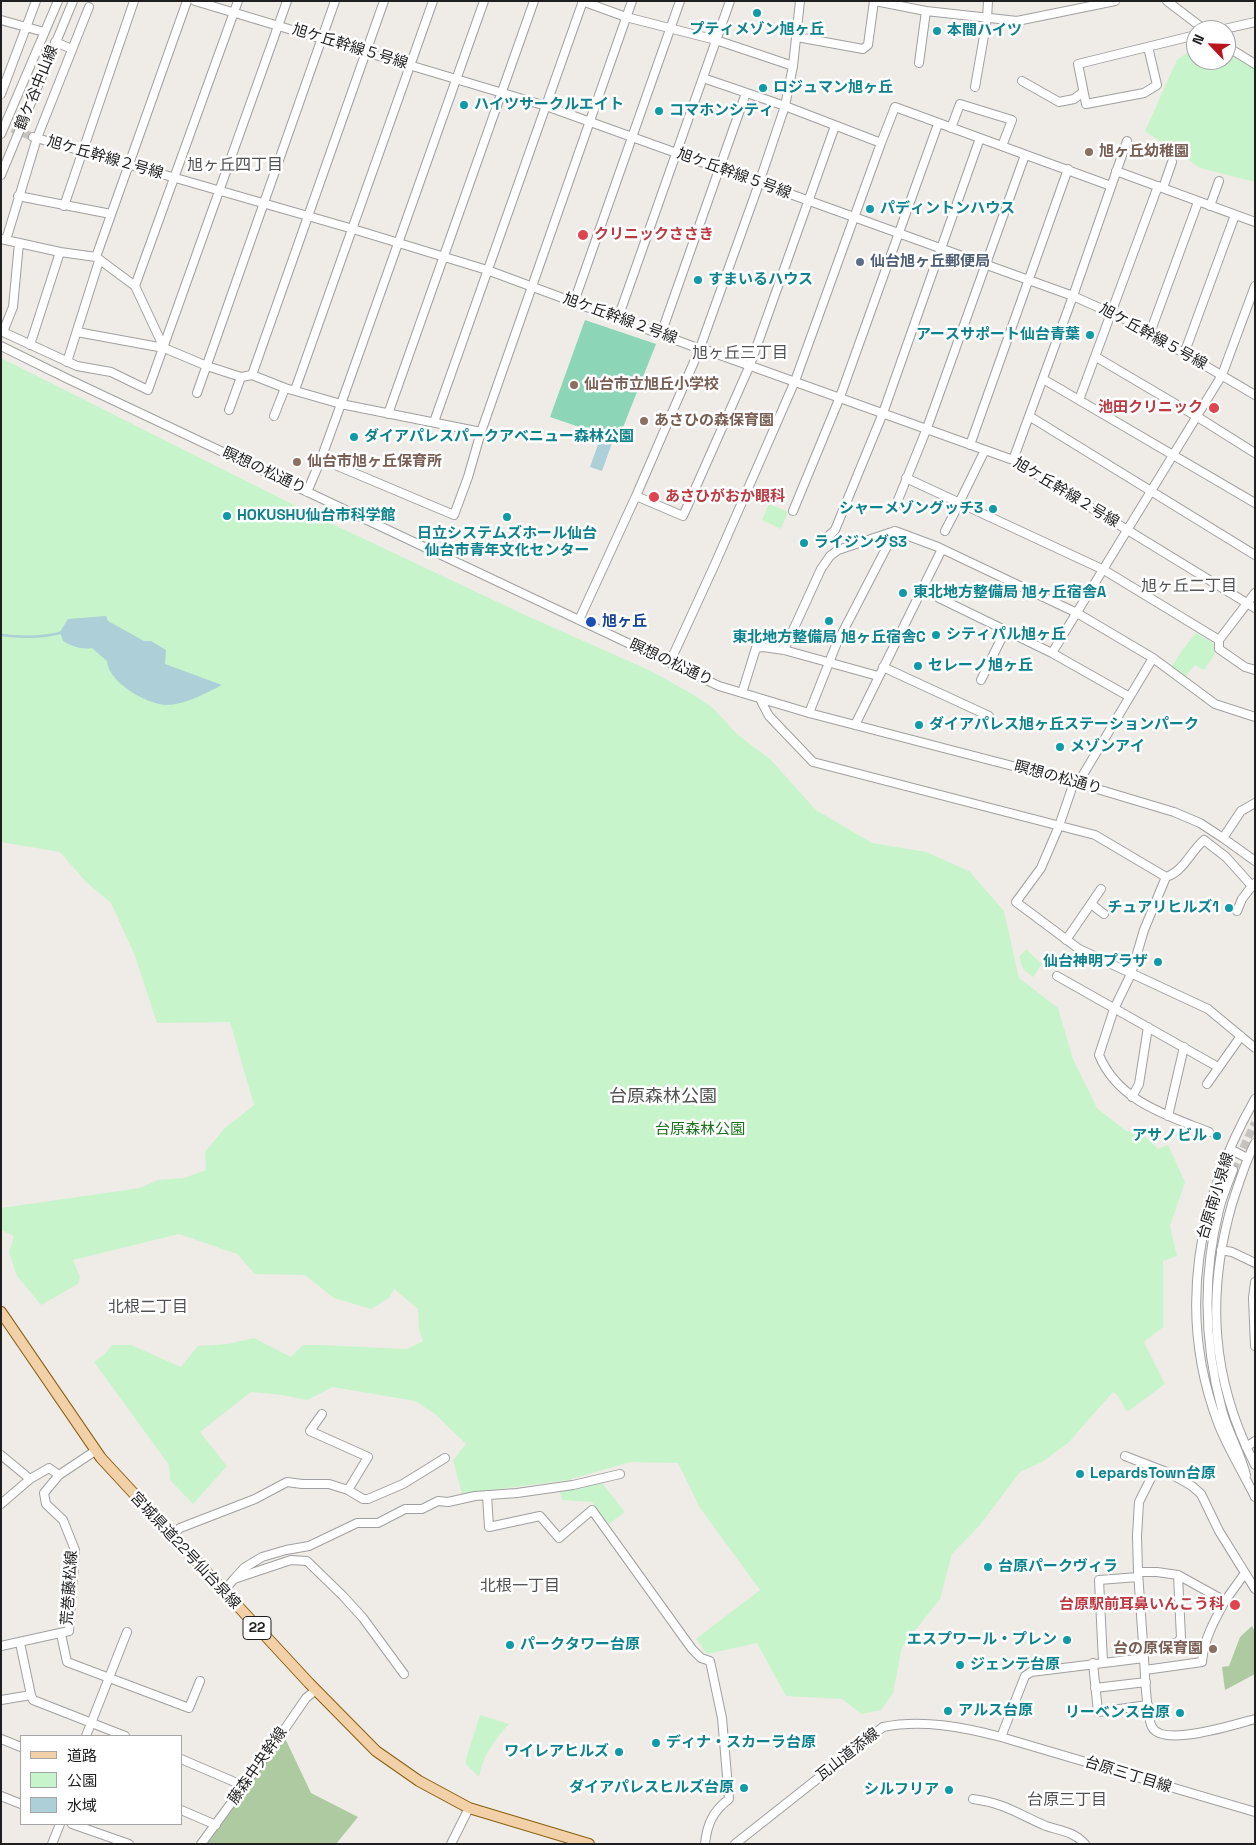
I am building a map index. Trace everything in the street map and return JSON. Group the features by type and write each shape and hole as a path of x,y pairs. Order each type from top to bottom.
{"main road":[{"name":"宮城県道22号仙台泉線","path":"1,1312 95,1451 223,1592 376,1751 443,1796 469,1808 589,1844"}],"street":[{"path":"1,94 36,1"},
{"path":"1,134 58,1"},
{"name":"鶴ケ谷中山線","path":"1,175 73,1"},
{"path":"64,206 134,1"},
{"path":"67,362 111,214 187,1"},
{"name":"旭ケ丘幹線５号線","path":"195,1 546,106 1073,296 1112,312 1150,332 1255,395"},
{"path":"135,286 238,1"},
{"path":"19,243 12,307 3,332 77,366 111,372 148,390 287,1"},
{"path":"197,392 335,1"},
{"path":"252,376 384,1"},
{"path":"295,390 433,1"},
{"path":"306,492 321,459 341,404 484,1"},
{"path":"388,414 534,1"},
{"path":"434,422 583,1 626,17 716,40 794,66"},
{"path":"321,459 454,515 588,121 632,1"},
{"path":"574,302 680,1"},
{"path":"618,318 730,1"},
{"path":"579,620 636,496 700,348 759,183 785,106 794,66 800,1"},
{"path":"797,38 863,49 868,45 875,1 926,11 1017,21 1115,1"},
{"path":"975,87 988,19 988,1"},
{"path":"1167,1 1192,20"},
{"path":"89,7 35,137 3,240 97,259 135,286 164,348"},
{"path":"919,63 926,11"},
{"path":"1,20 44,32"},
{"path":"1236,26 1255,22"},
{"path":"1148,47 1157,85 1144,93 1086,104 1078,64 1148,47 1186,38"},
{"path":"55,42 72,49"},
{"path":"1236,52 1255,64"},
{"path":"703,78 785,106 881,143"},
{"path":"1022,81 1059,102 1074,99 1084,92"},
{"path":"661,334 746,93"},
{"path":"951,128 960,104 1012,120 1002,146"},
{"path":"670,662 795,381 895,107 1111,186"},
{"path":"792,511 840,397 938,124"},
{"path":"636,496 683,516 750,365 835,126"},
{"name":"旭ケ丘幹線２号線","path":"35,137 353,229 487,270 1014,460 1255,608"},
{"path":"822,542 835,530 883,414 980,138"},
{"path":"1014,460 1127,141"},
{"path":"896,505 927,428 1024,155"},
{"path":"1079,400 1160,187 1172,162"},
{"path":"970,445 1068,169"},
{"path":"1116,171 1255,222"},
{"path":"1210,206 1219,181"},
{"path":"18,196 111,214"},
{"path":"1150,332 1198,202"},
{"path":"1184,354 1235,215"},
{"path":"30,344 60,252"},
{"path":"1052,653 1222,375 1255,286"},
{"path":"77,332 164,348 207,366 241,377 252,376 285,388 341,404 481,432"},
{"name":"瞑想の松通り","path":"1,346 719,686 809,713 1076,782 1174,812 1200,823 1255,861"},
{"path":"1096,357 1255,453"},
{"path":"229,410 241,377"},
{"path":"1043,379 1255,504"},
{"path":"274,416 285,388"},
{"path":"1029,416 1255,555"},
{"path":"945,532 985,450"},
{"path":"906,478 960,501 1104,570 1219,640"},
{"path":"809,713 836,645 895,531"},
{"path":"784,650 821,569 830,556 838,550 895,531 942,549 1077,613 1153,658 1215,704 1255,717"},
{"path":"855,725 942,549"},
{"path":"1255,593 1219,640 1218,649 1245,667 1255,670"},
{"path":"938,598 1052,653 1128,696"},
{"path":"982,680 1005,631"},
{"path":"742,693 756,648 763,647 784,650 878,676"},
{"path":"1153,658 1076,782 1041,868 1016,902 1078,949 1208,1009 1255,1048"},
{"path":"883,667 989,716"},
{"path":"760,699 769,716 813,762 1095,835 1166,877"},
{"path":"1223,838 1241,811 1255,803"},
{"path":"1209,1132 1168,1116 1132,1097 1105,1069 1099,1054 1114,1009 1131,974 1144,930 1166,877 1170,876 1183,864 1204,840 1226,857 1253,885 1242,899 1237,911"},
{"path":"1066,940 1102,889"},
{"path":"1091,904 1104,914"},
{"path":"1057,976 1218,1067"},
{"path":"1132,1097 1139,1084 1148,1028"},
{"path":"1207,1084 1242,1036"},
{"path":"1168,1116 1184,1047"},
{"name":"台原南小泉線","path":"1255,1098 1230,1149 1216,1184 1200,1245 1195,1297 1201,1363 1208,1395 1233,1458 1255,1497"},
{"path":"1255,1143 1247,1158 1227,1221 1216,1291 1216,1332 1221,1369 1230,1405 1244,1443 1255,1465"},
{"path":"1230,1149 1247,1158"},
{"path":"1233,1170 1219,1208 1210,1249 1207,1280 1208,1326 1222,1411 1243,1464 1247,1482"},
{"path":"1222,1250 1232,1252 1255,1263"},
{"path":"1255,1282 1253,1315 1255,1346"},
{"path":"1215,1377 1235,1432 1244,1443"},
{"path":"322,1414 310,1431 368,1457 348,1490"},
{"path":"1244,1443 1255,1441"},
{"name":"荒巻藤松線","path":"1,1645 20,1643 69,1631 75,1550 63,1520 46,1504 44,1493 59,1475 95,1451"},
{"path":"1,1455 30,1479"},
{"path":"1125,1456 1169,1473 1192,1486 1201,1494 1219,1530 1255,1589"},
{"path":"171,1536 180,1528 256,1499 287,1482 329,1484 348,1490 363,1499 368,1499 403,1484 445,1458"},
{"path":"1,1504 30,1479 49,1468 59,1475"},
{"path":"223,1592 244,1568 262,1557 309,1546 357,1523 378,1523 401,1510 409,1508 422,1509 438,1501 448,1502 487,1495 573,1485 620,1474"},
{"path":"1151,1478 1139,1502 1137,1536 1142,1647 1152,1727 1158,1733 1170,1736 1196,1734 1255,1719"},
{"path":"487,1495 489,1527 540,1516 560,1538 592,1510 692,1649 700,1658 710,1662 722,1718 729,1799 718,1807 712,1818 707,1829 705,1844"},
{"path":"234,1579 291,1560 307,1561 363,1618 404,1674"},
{"path":"1104,1662 1100,1580 1156,1572 1178,1575 1225,1601"},
{"path":"1145,1670 1202,1662 1208,1632 1225,1601 1245,1573"},
{"path":"1142,1647 1177,1643 1181,1638 1178,1575"},
{"path":"86,1735 127,1632"},
{"path":"61,1634 67,1662 189,1708 200,1681"},
{"path":"20,1643 33,1700 122,1735"},
{"path":"1001,1737 1025,1676 1031,1672 1144,1658"},
{"path":"1093,1663 1098,1712 1148,1705"},
{"path":"1096,1688 1146,1682"},
{"name":"藤森中央幹線","path":"201,1844 306,1698 316,1690"},
{"path":"1,1700 31,1694"},
{"name":"瓦山道添線","path":"735,1844 883,1727 898,1724 963,1727 1001,1737"},
{"name":"台原三丁目線","path":"1001,1737 1255,1812"},
{"path":"1,1739 20,1747"},
{"path":"182,1759 244,1786"},
{"path":"1,1796 20,1804"},
{"path":"973,1798 1007,1806 1046,1826 1068,1831 1084,1844"},
{"path":"451,1844 469,1808"},
{"path":"182,1810 216,1824"},
{"path":"52,1844 60,1825"},
{"path":"75,1825 129,1844"}],"green space":[{"path":"1186,53 1186,70 1236,70 1236,58 1255,69 1255,182 1200,168 1145,131 1177,60"},
{"path":"585,320 656,344 618,440 550,417"},
{"name":"台原森林公園","path":"1,358 322,519 525,615 649,670 694,695 714,709 738,735 770,759 816,810 872,843 926,852 969,871 1004,911 1019,978 1058,1008 1073,1059 1097,1108 1126,1131 1142,1133 1158,1149 1168,1145 1185,1182 1170,1226 1177,1256 1163,1261 1163,1327 1144,1342 1165,1384 1127,1412 1118,1396 1113,1392 1068,1443 1042,1462 1020,1472 980,1525 952,1554 940,1599 902,1647 893,1693 881,1710 862,1714 842,1699 786,1696 757,1643 707,1654 696,1639 760,1590 700,1508 678,1463 630,1462 568,1480 462,1494 453,1460 466,1444 435,1414 415,1401 333,1387 307,1400 251,1392 200,1432 227,1466 193,1504 170,1480 169,1465 94,1362 105,1354 112,1345 131,1345 181,1367 198,1346 228,1344 254,1338 291,1357 303,1345 407,1349 423,1341 419,1329 418,1309 394,1289 389,1298 371,1309 334,1298 305,1275 255,1274 237,1254 179,1234 73,1260 80,1277 78,1284 41,1305 17,1276 9,1252 14,1236 1,1230 1,1208 140,1188 158,1180 184,1178 206,1170 205,1152 224,1129 254,1105 230,1022 157,1023 135,956 111,903 86,882 60,852 1,842"},
{"path":"769,504 788,512 781,529 762,520"},
{"path":"1196,633 1213,643 1215,654 1204,670 1195,665 1182,680 1169,670"},
{"path":"1026,949 1042,964 1033,977 1023,969 1019,957"},
{"path":"602,1483 625,1512 609,1524 592,1502 562,1500 560,1491"},
{"path":"1252,1626 1255,1632 1255,1674 1225,1690 1222,1667 1229,1666 1240,1637"},
{"path":"480,1715 509,1724 490,1749 483,1762 479,1777 466,1764 466,1759"},
{"path":"285,1738 311,1793 358,1817 336,1844 206,1844"}],"water":[{"path":"600,439 612,443 602,471 590,467"},
{"path":"106,616 108,621 144,641 151,641 166,650 165,664 222,685 181,703 166,705 148,701 129,691 114,677 107,661 92,648 77,647 63,641 60,632 68,619"}],"waterway":[{"path":"1,635 32,637 64,632"}],"tunnel":[{"path":"1,124 33,137"},
{"path":"1233,1170 1255,1123"}],"place":[{"name":"プティメゾン旭ヶ丘","path":"757,13"},
{"name":"本間ハイツ","path":"937,31"},
{"name":"ロジュマン旭ヶ丘","path":"763,88"},
{"name":"ハイツサークルエイト","path":"464,105"},
{"name":"コマホンシティ","path":"659,111"},
{"name":"旭ヶ丘幼稚園","path":"1089,152"},
{"name":"パディントンハウス","path":"870,209"},
{"name":"クリニックささき","path":"583,235"},
{"name":"仙台旭ヶ丘郵便局","path":"860,262"},
{"name":"すまいるハウス","path":"698,280"},
{"name":"アースサポート仙台青葉","path":"1090,335"},
{"name":"仙台市立旭丘小学校","path":"574,385"},
{"name":"池田クリニック","path":"1214,408"},
{"name":"あさひの森保育園","path":"644,421"},
{"name":"ダイアパレスパークアベニュー森林公園","path":"354,437"},
{"name":"仙台市旭ヶ丘保育所","path":"297,462"},
{"name":"あさひがおか眼科","path":"654,497"},
{"name":"シャーメゾングッチ3","path":"993,509"},
{"name":"HOKUSHU仙台市科学館","path":"227,516"},
{"name":"日立システムズホール仙台 仙台市青年文化センター","path":"507,517"},
{"name":"ライジングS3","path":"804,543"},
{"name":"東北地方整備局 旭ヶ丘宿舎A","path":"903,593"},
{"name":"東北地方整備局 旭ヶ丘宿舎C","path":"829,621"},
{"name":"旭ヶ丘","path":"591,622"},
{"name":"シティパル旭ヶ丘","path":"936,635"},
{"name":"セレーノ旭ヶ丘","path":"918,666"},
{"name":"ダイアパレス旭ヶ丘ステーションパーク","path":"919,725"},
{"name":"メゾンアイ","path":"1060,747"},
{"name":"チュアリヒルズ1","path":"1229,908"},
{"name":"仙台神明プラザ","path":"1158,962"},
{"name":"アサノビル","path":"1217,1136"},
{"name":"LepardsTown台原","path":"1080,1474"},
{"name":"台原パークヴィラ","path":"988,1567"},
{"name":"台原駅前耳鼻いんこう科","path":"1235,1605"},
{"name":"エスプワール・プレン","path":"1067,1640"},
{"name":"パークタワー台原","path":"510,1645"},
{"name":"台の原保育園","path":"1213,1649"},
{"name":"ジェンテ台原","path":"960,1665"},
{"name":"アルス台原","path":"948,1711"},
{"name":"リーベンス台原","path":"1180,1713"},
{"name":"ディナ・スカーラ台原","path":"656,1743"},
{"name":"ワイレアヒルズ","path":"619,1752"},
{"name":"ダイアパレスヒルズ台原","path":"744,1788"},
{"name":"シルフリア","path":"949,1790"}],"district":[{"name":"旭ヶ丘四丁目","path":"235,166"},
{"name":"旭ヶ丘三丁目","path":"740,354"},
{"name":"旭ヶ丘二丁目","path":"1189,587"},
{"name":"台原森林公園","path":"663,1097"},
{"name":"北根二丁目","path":"148,1308"},
{"name":"北根一丁目","path":"520,1587"},
{"name":"台原三丁目","path":"1067,1801"}]}
